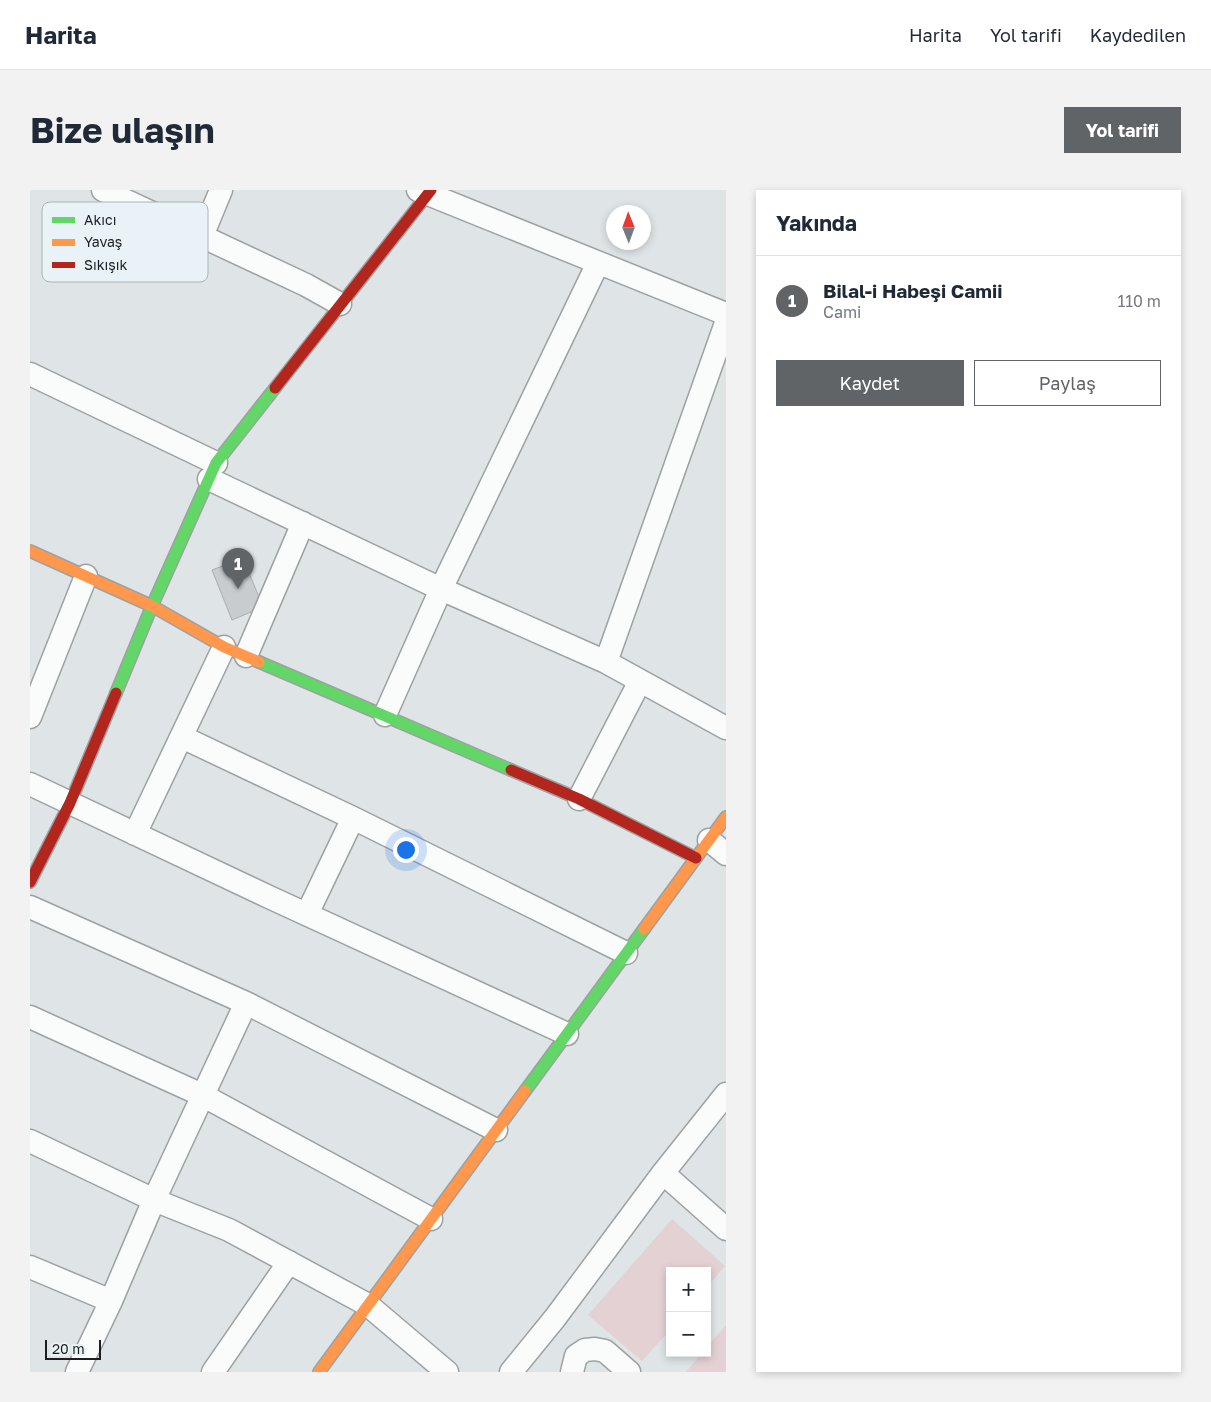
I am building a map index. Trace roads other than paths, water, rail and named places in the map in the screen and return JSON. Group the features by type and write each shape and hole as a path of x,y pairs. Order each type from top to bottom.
{"street":[{"path":"103,190 129,202"},
{"path":"208,221 220,190"},
{"path":"30,882 70,803 152,606 213,471 426,191 726,314"},
{"path":"208,239 306,285 340,304"},
{"path":"385,715 441,589 598,262"},
{"path":"606,662 726,323"},
{"path":"30,374 213,471 303,524 441,589 606,662 726,728"},
{"path":"246,656 303,524"},
{"path":"30,551 152,606 224,647 579,799 696,858"},
{"path":"30,717 86,576"},
{"path":"135,834 224,647"},
{"path":"579,799 640,681"},
{"path":"182,737 353,818 626,953"},
{"path":"30,784 567,1034"},
{"path":"319,1372 696,858 718,847 726,817"},
{"path":"307,914 353,818"},
{"path":"30,907 246,1003 496,1130"},
{"path":"76,1372 111,1300 154,1200 246,1003"},
{"path":"30,1017 202,1095 430,1219"},
{"path":"511,1372 555,1318 663,1173 726,1094"},
{"path":"30,1141 154,1200 229,1230 368,1304 447,1372"},
{"path":"663,1173 726,1229"},
{"path":"213,1372 290,1262"},
{"path":"30,1267 111,1300"},
{"path":"572,1372 576,1356 585,1350 595,1349 605,1351 629,1372"}],"place":[{"name":"Bilal-i Habeşi Camii","path":"238,589"}]}
